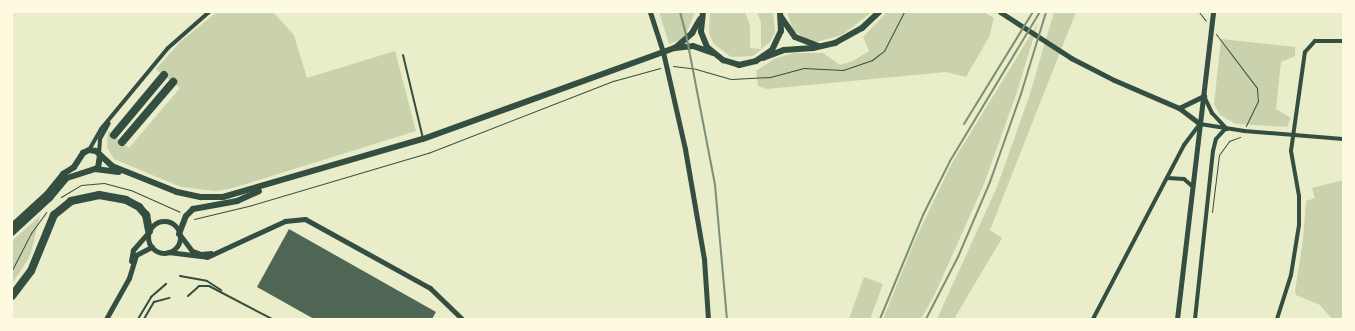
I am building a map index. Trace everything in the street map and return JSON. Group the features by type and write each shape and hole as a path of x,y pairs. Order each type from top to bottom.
{"highway":[{"path":"114,135 164,75"},
{"path":"122,142 173,82"},
{"path":"12,296 34,264 54,215 71,201 99,195 126,200 146,215 149,231"}],"main road":[{"path":"12,226 47,194 60,178 78,164 81,156 89,150 100,155 108,164 177,192 201,197 230,196 269,186 423,139 675,48 694,46 713,53 734,64 746,64 784,50 836,43 853,34 879,12"},
{"path":"675,48 692,33 702,13"},
{"path":"702,13 703,38 713,53"},
{"path":"781,14 798,40 821,46"},
{"path":"762,59 772,50 780,38 781,14"},
{"path":"93,170 101,162 100,155"},
{"path":"81,156 82,166 93,170"},
{"path":"12,234 50,198 67,178 93,170 107,169 136,176"},
{"path":"179,234 186,216 197,208 238,201 269,186"}],"street":[{"path":"89,150 101,129 111,119 168,48 209,12"},
{"path":"650,12 672,91 704,259 708,319"},
{"path":"1000,12 1071,58 1114,80 1179,108 1200,124 1226,129 1343,139"},
{"path":"1177,319 1213,12"},
{"path":"1277,319 1291,275 1299,225 1299,196 1291,151 1305,52 1315,41 1343,41"},
{"path":"1179,108 1204,96"},
{"path":"1204,96 1212,113 1226,129"},
{"path":"100,155 100,139 111,119"},
{"path":"1093,319 1184,145 1200,124"},
{"path":"1195,319 1213,151 1216,139 1226,129"},
{"path":"1167,178 1174,176 1184,179 1192,186"},
{"path":"149,231 148,240 152,247 159,252 182,252 201,258 286,221 305,219 430,288 462,319"},
{"path":"132,270 133,250 157,223 167,221 175,226 192,251 201,254 216,252"},
{"path":"168,252 177,245 179,234"},
{"path":"106,319 132,270 136,255 152,247"}],"lane":[{"path":"403,55 423,139"},
{"path":"180,276 207,281 272,319"},
{"path":"138,319 151,297 166,284"},
{"path":"188,296 196,288 202,285 224,292"},
{"path":"144,319 154,302 169,298"}],"path":[{"path":"57,200 81,185 104,183 133,191 195,219 230,211 428,153 614,81 660,68 685,66 732,79 770,77 803,68 843,70 872,60 888,47 904,12"},
{"path":"1228,49 1255,83 1259,93 1257,105 1245,127"},
{"path":"1211,215 1219,155 1232,138 1244,137"},
{"path":"12,270 31,233 49,208"}],"green space":[{"path":"217,12 273,12 294,35 307,78 395,51 416,131 233,188 215,191 181,187 114,159 107,147 108,131 129,148 180,88 156,69 181,41"},
{"path":"659,12 695,12 686,34 682,39 669,44"},
{"path":"710,12 745,12 750,25 750,48 761,49 761,23 757,12 773,12 775,32 770,42 753,56 731,57 713,43 709,33"},
{"path":"787,12 872,12 842,35 816,42 803,37 793,30"},
{"path":"887,12 984,12 994,18 989,37 966,77 946,72 767,89 758,86 756,71 776,58 794,53 823,53 840,65 853,61 869,51 863,37"},
{"path":"1054,12 1076,12 990,230 1002,238 954,319 937,319 997,187 1029,97"},
{"path":"1038,23 1016,95 984,184 935,294 921,319 883,319 915,240 952,163"},
{"path":"1221,39 1295,47 1295,56 1281,62 1276,109 1291,118 1287,127 1236,124 1220,115 1214,104"},
{"path":"1343,180 1343,319 1332,319 1320,305 1296,295 1295,291 1303,240 1306,201 1315,198 1312,188"},
{"path":"40,216 30,256 12,284 12,241"},
{"path":"864,277 883,284 870,319 849,319"}],"building":[{"path":"289,229 436,312 432,319 314,319 257,287"}],"railway":[{"path":"680,12 686,34 715,185 727,319"},
{"path":"964,124 1033,12"},
{"path":"880,319 923,215 950,161 1040,12"},
{"path":"926,319 958,257 990,182 1021,94 1046,12"}]}
